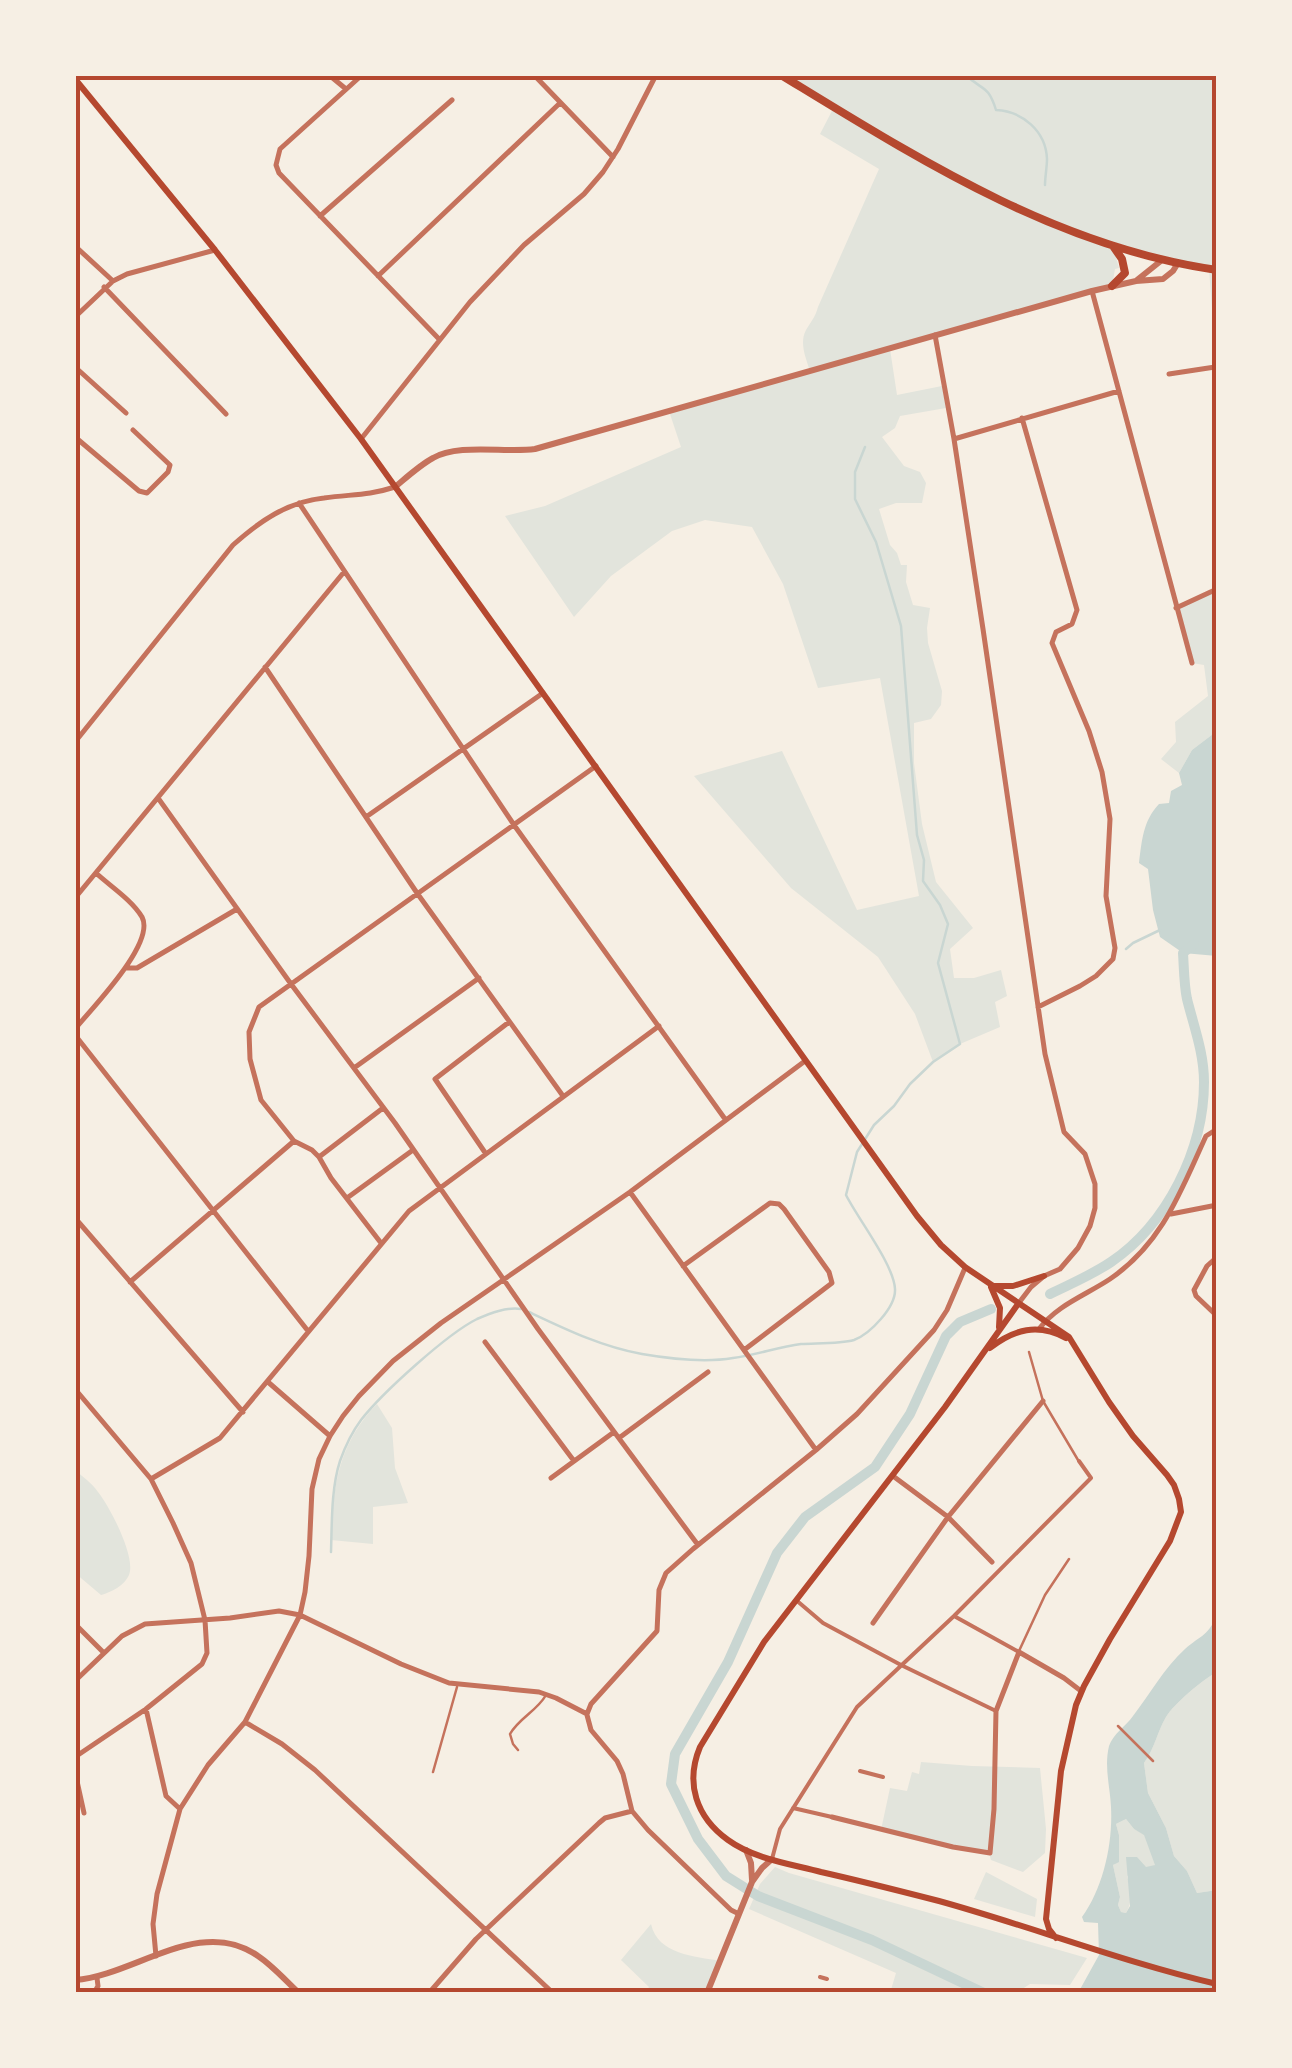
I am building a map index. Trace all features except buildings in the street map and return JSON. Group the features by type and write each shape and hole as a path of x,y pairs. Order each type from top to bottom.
{"main road":[{"path":"781,75 905,150 1060,228 1162,260 1217,270"},
{"path":"75,79 215,250 361,439 917,1216 965,1267 1062,1331 1132,1436 1174,1486 1181,1512 1178,1521 1157,1565 1110,1638 1076,1706 1062,1771 1046,1919 1056,1938"},
{"path":"1112,286 1124,273 1122,260 1113,246"},
{"path":"991,1286 1013,1286 1044,1276"},
{"path":"991,1286 1000,1308 998,1334"},
{"path":"1018,1304 764,1642 700,1746 694,1761 695,1796 708,1820 725,1838 746,1850 941,1902 1217,1984"},
{"path":"985,1352 1004,1337 1039,1329 1059,1334 1074,1344"},
{"path":"1032,1930 1046,1919"}],"street":[{"path":"329,75 346,90"},
{"path":"362,75 288,141 276,157 276,166 439,338"},
{"path":"534,75 613,157"},
{"path":"361,439 470,302 524,245 584,194 613,157 656,75"},
{"path":"320,216 452,100"},
{"path":"378,276 560,103"},
{"path":"75,246 112,280"},
{"path":"75,317 112,280 215,250"},
{"path":"1136,280 1162,260"},
{"path":"75,742 233,545 279,510 323,498 371,495 395,486 435,456 534,449 1092,291 1136,280 1164,279 1178,263"},
{"path":"104,288 226,414"},
{"path":"1092,291 1192,663"},
{"path":"935,336 954,439 1045,1054 1064,1132 1085,1154 1095,1184 1090,1226 1078,1248 1060,1269 1031,1286 1018,1304"},
{"path":"75,367 126,413"},
{"path":"1170,374 1215,367 1217,374"},
{"path":"954,439 1119,391"},
{"path":"1022,418 1077,610 1072,624 1056,632 1052,643 1102,772 1110,819 1106,896 1115,948 1112,959 1096,976 1038,1007"},
{"path":"75,436 147,493 170,465 133,430"},
{"path":"300,503 514,825 725,1119"},
{"path":"75,898 344,572"},
{"path":"1176,608 1217,589"},
{"path":"265,667 417,893 564,1096"},
{"path":"366,817 543,693"},
{"path":"381,1242 319,1156 294,1141 261,1100 250,1059 253,1018 259,1007 596,766"},
{"path":"158,798 538,1329 698,1545"},
{"path":"96,873 141,914 144,937 75,1032 308,1331"},
{"path":"125,967 137,968 237,909"},
{"path":"354,1068 479,978"},
{"path":"486,1154 435,1079 510,1022"},
{"path":"151,1479 220,1438 409,1211 659,1026"},
{"path":"156,1956 153,1924 157,1894 180,1809 208,1764 245,1722 300,1614 306,1592 312,1489 319,1459 330,1436 359,1396 440,1322 630,1192 805,1061"},
{"path":"319,1156 383,1108"},
{"path":"1039,1329 1070,1302 1112,1278 1144,1248 1171,1214 1204,1140 1217,1129"},
{"path":"130,1282 294,1141"},
{"path":"347,1198 413,1150"},
{"path":"630,1192 816,1450"},
{"path":"683,1266 770,1203 780,1204 830,1272 832,1283 745,1351"},
{"path":"1171,1214 1217,1205"},
{"path":"75,1218 243,1412"},
{"path":"1217,1257 1207,1266 1194,1290 1217,1316"},
{"path":"739,1914 648,1830 632,1810 617,1761 591,1730 587,1714 591,1704 654,1637 659,1623 661,1582 666,1573 857,1414 934,1330 965,1267"},
{"path":"486,1342 574,1461"},
{"path":"550,1478 708,1372"},
{"path":"268,1382 330,1436"},
{"path":"75,1390 151,1479 191,1563 206,1620 207,1653 205,1660 146,1709 75,1757"},
{"path":"873,1623 948,1517 1043,1401"},
{"path":"707,1993 752,1882 772,1859 780,1830 857,1706 954,1616 1091,1478 1079,1461"},
{"path":"892,1474 948,1517 1000,1570"},
{"path":"796,1600 823,1623 996,1711"},
{"path":"75,1681 126,1632 145,1624 278,1611 300,1614 457,1686 526,1689 587,1714"},
{"path":"954,1616 1064,1678 1081,1692"},
{"path":"75,1624 104,1653"},
{"path":"794,1808 990,1854 996,1711 1019,1652"},
{"path":"146,1709 166,1796 180,1809"},
{"path":"245,1722 315,1770 553,1993"},
{"path":"860,1771 883,1777"},
{"path":"75,1772 84,1814"},
{"path":"429,1993 485,1931 605,1818 632,1810"},
{"path":"746,1850 752,1882"},
{"path":"75,1980 97,1978 204,1942 235,1946 259,1956 299,1993"},
{"path":"820,1977 828,1979"},
{"path":"94,1993 97,1978"}],"lane":[{"path":"1029,1352 1043,1401 1079,1461"},
{"path":"1019,1652 1045,1595 1068,1559"},
{"path":"433,1772 457,1686"},
{"path":"518,1750 510,1734 546,1694"},
{"path":"1118,1726 1152,1761"}],"shaded area":[{"path":"781,75 1217,75 1217,374 1209,269 1113,247 1119,268 1115,269 1112,286 890,349 897,395 942,386 946,408 900,416 895,428 882,437 904,466 920,472 926,483 922,503 896,503 879,509 890,545 901,565 907,565 906,582 913,605 930,608 928,643 942,691 941,705 931,719 914,723 914,763 922,824 936,882 973,928 950,949 954,978 974,978 1001,970 1007,996 995,1002 1000,1027 960,1044 933,1062 915,1014 878,957 791,888 694,776 782,751 857,910 919,896 880,678 818,688 783,584 752,527 705,520 672,531 611,576 574,617 505,516 545,506 681,447 669,411 810,371 804,335 879,169 820,134 834,107"},
{"path":"1217,589 1217,731 1192,750 1179,773 1161,759 1176,742 1175,722 1208,696 1204,665 1192,663 1176,608"},
{"path":"1217,731 1217,956 1183,953 1160,937 1148,869 1139,863 1150,817 1159,804 1169,803 1171,791 1182,785 1179,773 1192,750"},
{"path":"377,1404 392,1428 395,1468 408,1503 373,1507 373,1544 331,1540 340,1467 354,1435"},
{"path":"75,1470 103,1499 128,1553 130,1571 126,1580 101,1595 75,1573"},
{"path":"1217,1617 1217,1672 1170,1712 1144,1763 1148,1793 1166,1828 1174,1856 1187,1871 1197,1893 1217,1890 1217,1993 1078,1993 1099,1955 1098,1923 1084,1922 1082,1917 1096,1893 1108,1850 1109,1746 1170,1664 1206,1633","holes":["1126,1819 1144,1835 1155,1865 1146,1867 1137,1857 1126,1857 1130,1906 1126,1913 1118,1905 1113,1865 1119,1862 1116,1824"]},
{"path":"1217,1672 1217,1890 1197,1893 1187,1871 1174,1856 1166,1828 1148,1793 1144,1763 1170,1712"},
{"path":"921,1762 1040,1768 1045,1853 1023,1872 991,1860 989,1853 881,1830 890,1788 907,1791 912,1772 919,1774"},
{"path":"1126,1819 1144,1834 1156,1865 1127,1876 1131,1895 1126,1913 1118,1905 1113,1865 1119,1861 1116,1824"},
{"path":"775,1867 1087,1958 1070,1985 1030,1984 1016,1993 890,1993 896,1973 749,1909 760,1884"},
{"path":"986,1872 1037,1899 1035,1917 974,1899"},
{"path":"651,1924 669,1948 720,1961 707,1993 645,1993 649,1987 621,1960"}],"waterway":[{"path":"966,75 987,92 996,110 1015,114 1037,131 1046,149 1045,185"},
{"path":"529,1312 627,1351 711,1360 801,1344 854,1340 874,1326 891,1304 895,1289 889,1268 846,1195 857,1152 874,1125 910,1084 960,1044 938,963 948,924 923,881 901,626 876,542 855,499 855,472 865,447"},
{"path":"1126,949 1160,930"},
{"path":"1050,1294 1104,1267 1131,1246 1165,1206 1189,1159 1202,1108 1204,1082 1184,976 1183,953 1194,944"},
{"path":"331,1552 337,1472 346,1445 361,1420 449,1337 477,1319 521,1309"},
{"path":"984,1993 872,1940 758,1896 726,1876 698,1839 671,1784 675,1754 728,1662 777,1553 805,1517 875,1467 910,1414 946,1336 960,1322 991,1309"}]}
